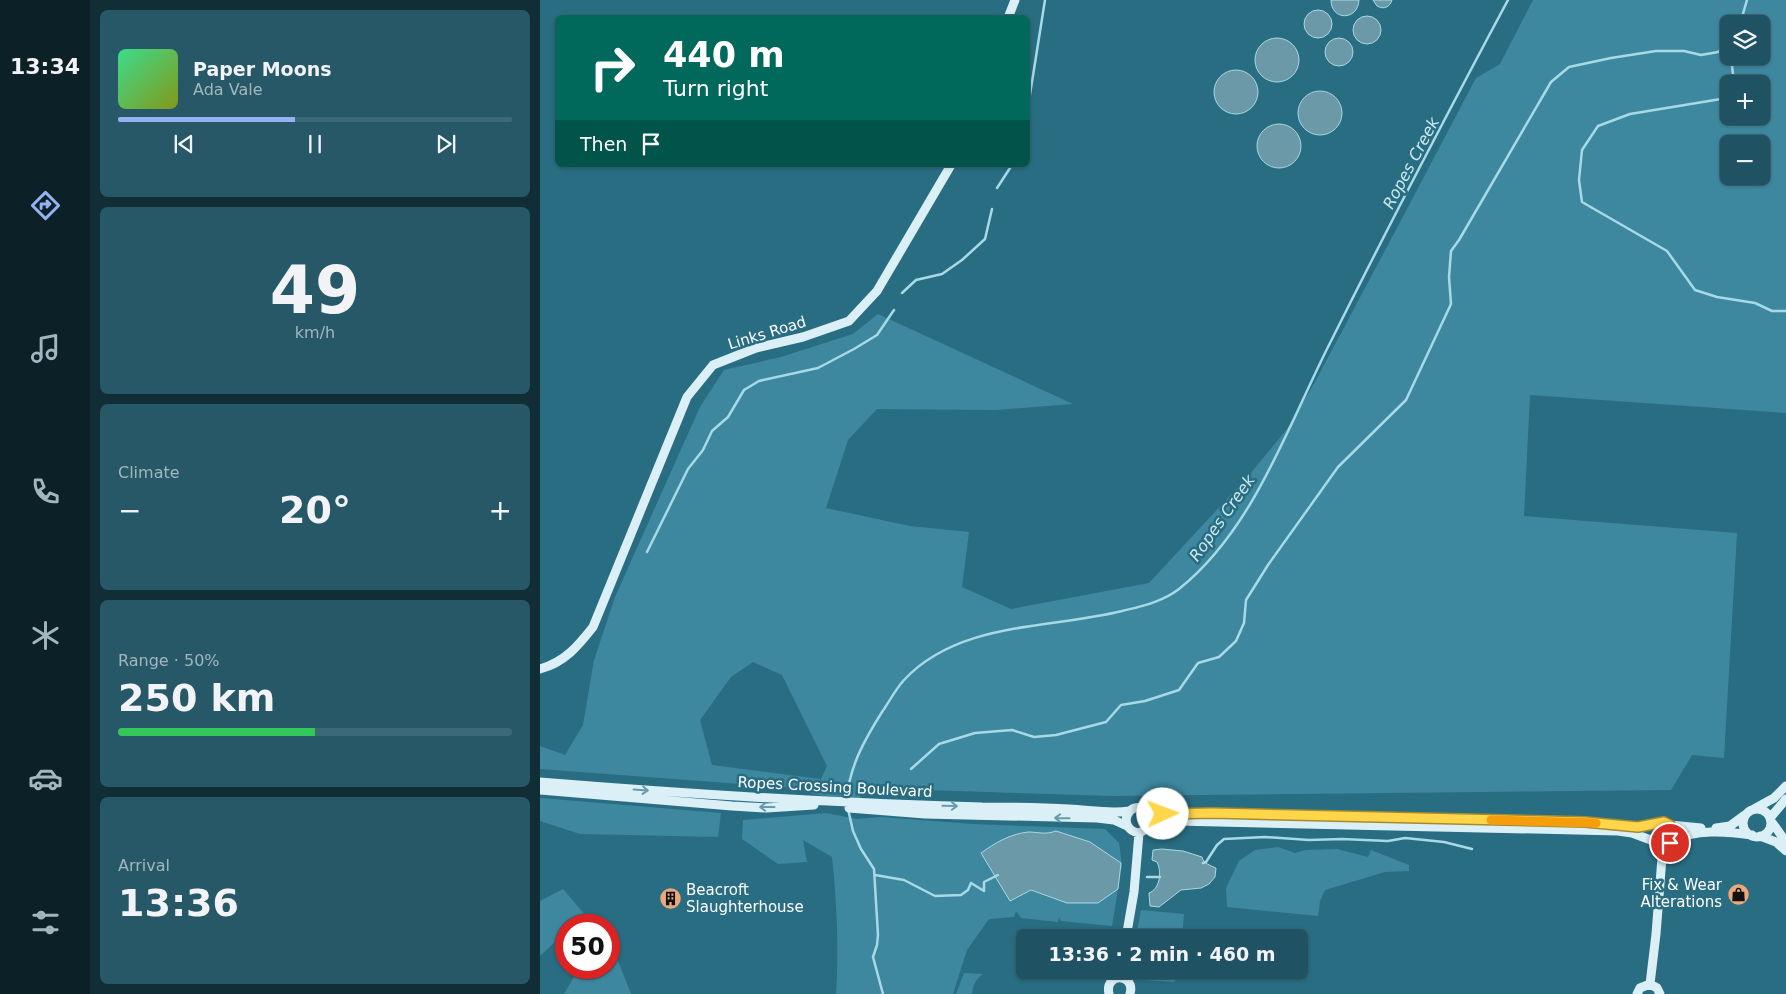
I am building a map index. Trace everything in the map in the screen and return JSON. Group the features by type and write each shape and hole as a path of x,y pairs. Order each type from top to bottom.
{"main road":[{"path":"1009,15 1015,0"},
{"name":"Links Road","path":"540,668 563,658 576,648 593,627 687,397 714,365 756,348 803,337 849,321 878,291 950,167"},
{"name":"Ropes Crossing Boulevard","path":"540,782 732,801"},
{"path":"1786,786 1774,798 1730,826 1722,828 1698,828 1670,825 1664,822 1638,827 1585,822 1213,813 1168,814 1148,812 1141,808 1129,811 1126,818 1127,826 1132,831 1139,833 1149,827 1176,820 1593,831 1632,833 1663,843 1698,832 1734,833 1756,836 1776,842 1786,851"},
{"name":"Ropes Crossing Boulevard","path":"540,790 883,807 1070,809 1114,813 1129,811"},
{"path":"1745,816 1744,827 1756,836 1764,835 1770,829 1771,820 1786,799"},
{"name":"Ropes Crossing Boulevard","path":"883,807 926,814 1097,818 1114,820 1127,826"},
{"path":"1754,809 1764,810 1786,842"},
{"path":"1148,812 1151,821 1149,827"},
{"path":"1657,824 1652,831 1652,838 1663,843"},
{"path":"1650,984 1663,843 1674,835 1670,825"},
{"path":"1128,929 1134,892 1139,833"},
{"path":"1109,994 1110,982 1115,979"},
{"path":"1126,979 1131,989 1130,994"},
{"path":"1637,994 1643,986 1650,984 1657,988 1660,994"}],"shaded area":[{"path":"1331,0 1359,0 1358,7 1354,12 1345,16 1335,12"},
{"path":"1373,0 1392,0 1388,6 1382,8 1377,6"},
{"path":"1533,0 1786,0 1786,413 1530,395 1524,516 1737,533 1724,758 1692,755 1671,790 1113,796 864,788 860,798 817,795 794,788 540,769 540,746 565,755 583,725 594,660 615,597 700,407 724,370 781,357 853,334 878,314 1073,404 996,410 877,409 848,440 826,508 910,526 969,532 962,587 1011,609 1149,583 1250,474 1287,429 1315,382 1476,78 1500,64","holes":["753,662 782,675 827,766 817,795 820,779 712,765 700,720 731,677"]},
{"path":"1318,10 1328,14 1332,24 1328,34 1318,38 1308,34 1304,24 1308,14"},
{"path":"1367,16 1377,20 1381,30 1377,40 1367,44 1357,40 1353,30 1357,20"},
{"path":"1277,38 1289,42 1295,48 1299,60 1295,72 1289,78 1277,82 1265,78 1259,72 1255,60 1259,48 1265,42"},
{"path":"1339,38 1349,42 1353,52 1349,62 1339,66 1329,62 1325,52 1329,42"},
{"path":"1236,70 1248,74 1254,80 1258,92 1254,104 1248,110 1236,114 1224,110 1218,104 1214,92 1218,80 1224,74"},
{"path":"1320,91 1332,95 1338,101 1342,113 1338,125 1332,131 1320,135 1308,131 1302,125 1298,113 1302,101 1308,95"},
{"path":"1279,124 1291,128 1297,134 1301,146 1297,158 1291,164 1279,168 1267,164 1261,158 1257,146 1261,134 1267,128"},
{"path":"540,798 721,813 718,837 580,834 540,821"},
{"path":"826,813 857,819 880,817 973,824 1105,829 1119,843 1122,865 1112,926 1061,921 1059,917 1058,922 1021,918 1016,911 1014,917 989,919 967,950 953,994 836,994 837,926 832,857 803,840 807,862 778,864 742,839 743,820"},
{"path":"1056,831 1090,842 1121,863 1118,889 1098,903 1067,903 1031,890 1010,901 981,853 997,842 1015,835 1028,832 1045,833"},
{"path":"1278,847 1295,853 1306,850 1337,849 1368,857 1371,850 1409,865 1409,871 1385,872 1325,890 1320,901 1318,916 1227,907 1226,888 1239,861 1255,850"},
{"path":"1153,850 1183,851 1202,857 1206,863 1216,868 1215,877 1209,884 1201,888 1181,890 1159,907 1150,906 1149,893 1156,888 1160,875 1157,862 1152,860"},
{"path":"563,889 585,914 555,914 555,942 540,956 540,901"},
{"path":"1141,910 1184,914 1183,929 1137,929"},
{"path":"620,966 631,994 564,994 573,979 620,979"},
{"path":"964,973 983,974 975,983 972,994 956,994"},
{"path":"1141,979 1178,979 1174,982"}],"waterway":[{"path":"1030,94 1045,0"},
{"name":"Ropes Creek","path":"847,799 854,765 870,732 904,680 926,661 951,647 978,637 1007,630 1094,617 1159,600 1179,589 1205,565 1228,538 1266,476 1373,258 1508,0"},
{"path":"1743,15 1747,0"},
{"path":"911,769 939,744 975,733 1012,730 1034,737 1056,735 1106,722 1121,705 1145,701 1179,690 1198,663 1219,657 1236,641 1244,623 1246,600 1268,565 1338,467 1406,400 1451,304 1449,277 1451,251 1551,82 1569,67 1611,58 1656,51 1684,51 1701,55 1720,50"},
{"path":"1732,65 1733,75"},
{"path":"1720,99 1630,114 1598,126 1582,150 1579,180 1582,202 1667,251 1695,290 1717,297 1755,303 1772,311 1786,311"},
{"path":"997,188 1011,167"},
{"path":"902,293 916,280 942,274 962,260 985,239 992,209"},
{"path":"647,552 688,469 703,450 712,431 728,417 744,390 759,381 818,368 854,349 877,335 894,310"},
{"name":"Ropes Creek","path":"848,809 853,831 861,849 874,869 878,935 873,957 883,994"},
{"path":"1203,863 1206,862 1217,845 1224,839 1265,837 1309,840 1388,841 1405,838 1444,842 1472,849"},
{"path":"875,875 904,880 935,896 961,895 968,890 971,883 984,891 984,882 998,875"},
{"path":"1147,877 1160,877"}],"slow traffic":[{"path":"1491,820 1596,823"}],"place":[{"name":"Fix & Wear Alterations","path":"1738,894"},
{"name":"Beacroft Slaughterhouse","path":"670,899"}],"route":[{"path":"1163,814 1213,813 1585,822 1638,827 1664,822 1668,823 1674,831 1670,843"}]}
